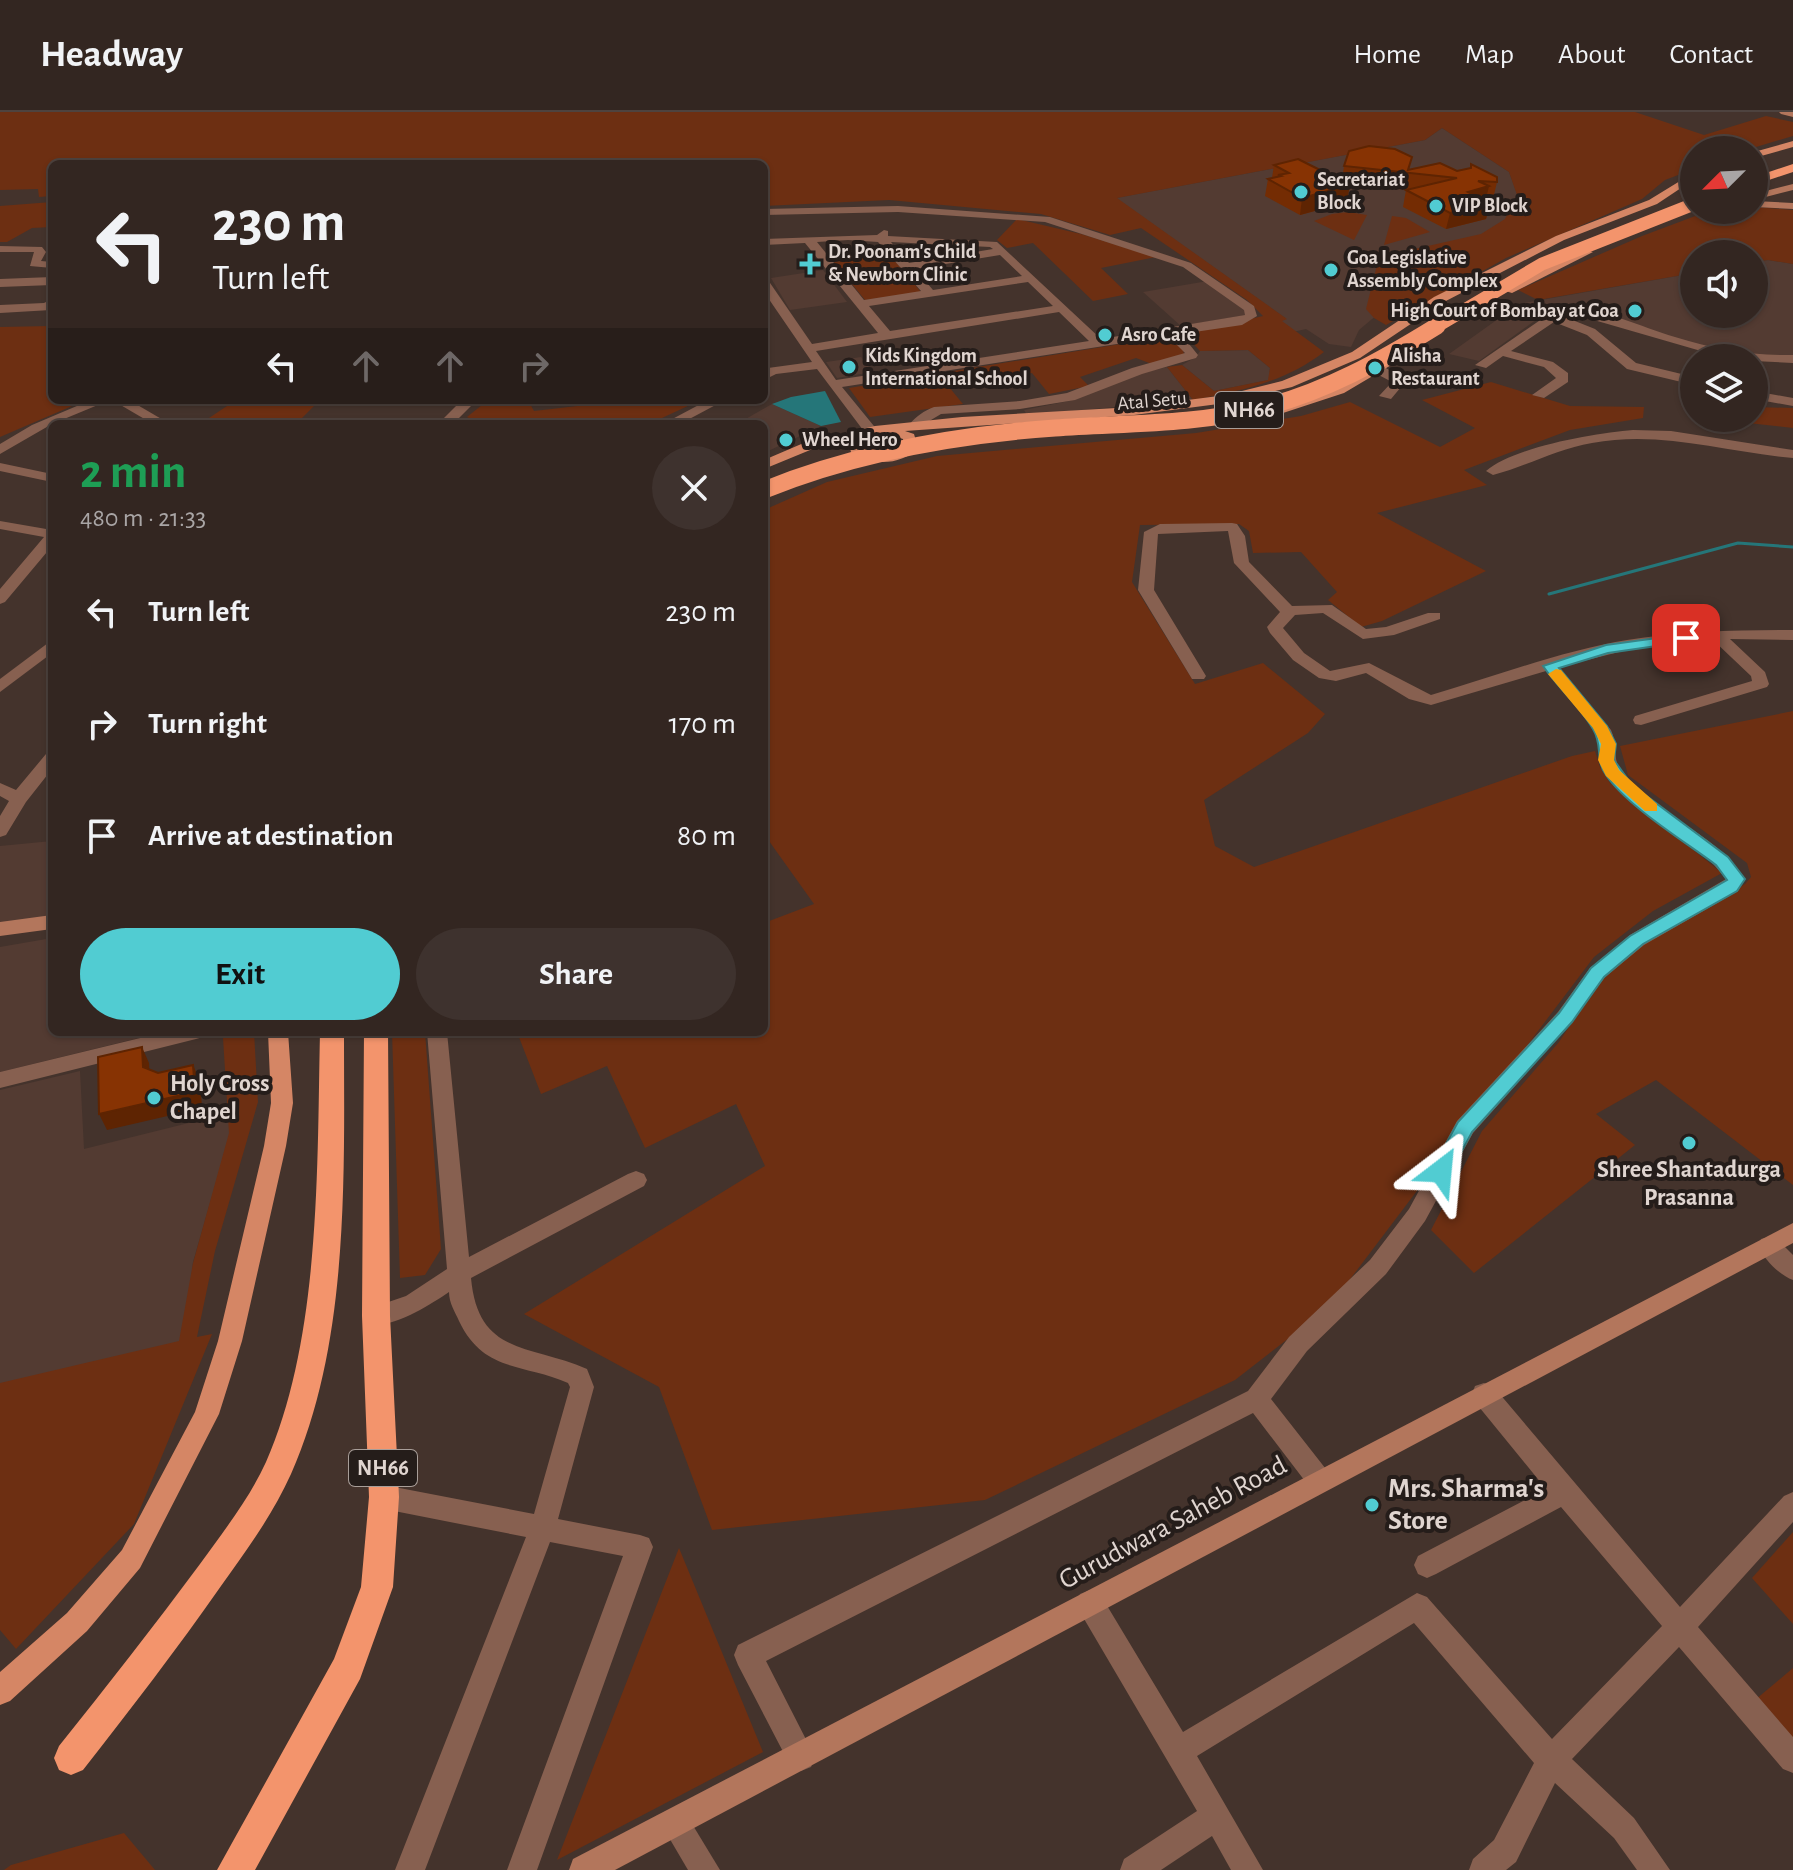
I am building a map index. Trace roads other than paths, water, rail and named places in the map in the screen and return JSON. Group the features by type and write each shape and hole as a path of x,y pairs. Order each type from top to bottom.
{"highway":[{"path":"1768,166 1793,159"},
{"path":"1768,184 1793,168"},
{"name":"Atal Setu","path":"768,478 877,445 977,425 1167,413 1248,401 1307,384 1353,364 1453,300 1511,268 1680,192"},
{"name":"Atal Setu","path":"768,489 830,466 934,441 1054,428 1173,421 1258,409 1320,391 1368,369 1468,305 1525,273 1680,193"},
{"path":"71,1758 157,1650 239,1534 282,1460 303,1395 321,1285 330,1193 332,1036"},
{"name":"NH66","path":"235,1870 348,1667 377,1587 384,1497 376,1316 376,1036"}],"main road":[{"path":"1768,151 1789,145"},
{"path":"1768,160 1789,145"},
{"path":"768,463 811,445 869,432 916,425 1134,411 1226,399 1287,384 1356,355 1438,300 1560,238 1680,192"},
{"path":"768,498 811,478 907,452 985,440 1228,420 1318,399 1378,369 1481,304 1547,270 1680,216"},
{"path":"890,430 909,437 912,445 907,452"},
{"path":"869,432 856,439 856,449 880,458"},
{"path":"0,1691 77,1622 131,1559 207,1414 230,1341 275,1146 282,1103 279,1036"}],"street":[{"path":"1784,112 1793,114"},
{"path":"1768,197 1793,204"},
{"path":"881,238 898,209"},
{"path":"768,212 898,209 1016,215 1084,230 1187,265 1250,309 1251,316 1242,321 833,384"},
{"path":"881,238 930,294"},
{"path":"768,242 881,238 993,244 1004,251 1098,343"},
{"path":"808,239 887,336"},
{"path":"0,249 30,248 48,243"},
{"path":"30,248 40,252 34,264 48,265"},
{"path":"906,267 1004,251"},
{"path":"862,304 1032,278"},
{"path":"0,283 48,281"},
{"path":"768,297 869,432"},
{"path":"0,309 48,306"},
{"path":"809,348 1062,308"},
{"path":"1481,365 1553,317 1566,312 1594,314 1674,341 1768,358 1793,359"},
{"path":"1553,317 1591,332 1632,366 1680,378"},
{"path":"916,425 928,414 939,410 1020,405 1070,397 1137,371 1192,355 1171,332"},
{"path":"1501,351 1521,360 1549,364 1562,373 1563,379 1539,395"},
{"path":"768,374 820,365"},
{"path":"1378,369 1400,381 1386,396"},
{"path":"1768,398 1793,402"},
{"path":"53,420 92,404"},
{"path":"126,404 156,420"},
{"path":"449,420 466,404"},
{"path":"677,420 705,404"},
{"path":"0,450 16,438 48,423"},
{"path":"1493,471 1522,458 1622,435 1654,434 1793,454"},
{"path":"0,467 48,477"},
{"path":"0,525 48,534"},
{"path":"1198,676 1146,590 1151,532 1160,528 1232,527 1238,536 1242,563 1288,611"},
{"path":"0,599 48,540"},
{"path":"1288,611 1326,608 1363,634 1388,632 1434,616"},
{"path":"1288,611 1287,617 1275,627 1276,633 1321,674 1342,675 1369,668 1415,695 1431,700 1586,654 1627,645 1716,634 1793,635"},
{"path":"1641,720 1761,684 1759,675 1716,634"},
{"path":"0,687 48,648"},
{"path":"801,1757 748,1655 1257,1399 1298,1344 1378,1267 1417,1215 1465,1127 1565,1017 1597,973 1637,940 1731,887 1736,879 1722,861 1626,788 1612,773 1606,760 1608,744 1600,726 1550,666"},
{"path":"0,831 19,799 48,763"},
{"path":"0,789 19,799"},
{"path":"0,929 48,923"},
{"path":"0,1080 180,1036"},
{"path":"410,1870 543,1527 582,1387 578,1376 565,1369 506,1357 486,1346 471,1325 461,1300 461,1272 437,1036"},
{"path":"376,1316 414,1303 461,1272 636,1180"},
{"name":"Gurudwara Saheb Road","path":"584,1870 1793,1232"},
{"path":"1769,1246 1793,1270"},
{"path":"1484,1394 1793,1759"},
{"path":"1257,1399 1320,1481"},
{"path":"1427,1565 1564,1492"},
{"path":"384,1497 640,1547 522,1870"},
{"path":"1484,1870 1505,1851 1551,1760 1793,1504"},
{"path":"1090,1603 1248,1870"},
{"path":"1177,1752 1417,1606 1551,1760 1624,1828 1655,1870"},
{"path":"1135,1870 1216,1816"},
{"path":"676,1824 705,1870"}],"water":[{"path":"825,391 841,422 821,426 772,404 791,397"}],"waterway":[{"path":"1549,594 1738,543 1793,547"}],"place":[{"name":"Secretariat Block","path":"1301,192"},
{"name":"VIP Block","path":"1436,206"},
{"name":"Dr. Poonam's Child & Newborn Clinic","path":"810,264"},
{"name":"Goa Legislative Assembly Complex","path":"1331,270"},
{"name":"High Court of Bombay at Goa","path":"1635,311"},
{"name":"Asro Cafe","path":"1105,335"},
{"name":"Kids Kingdom International School","path":"849,367"},
{"name":"Alisha Restaurant","path":"1375,368"},
{"name":"Wheel Hero","path":"786,440"},
{"name":"Holy Cross Chapel","path":"154,1098"},
{"name":"Shree Shantadurga Prasanna","path":"1689,1143"},
{"name":"Mrs. Sharma's Store","path":"1372,1505"}]}
